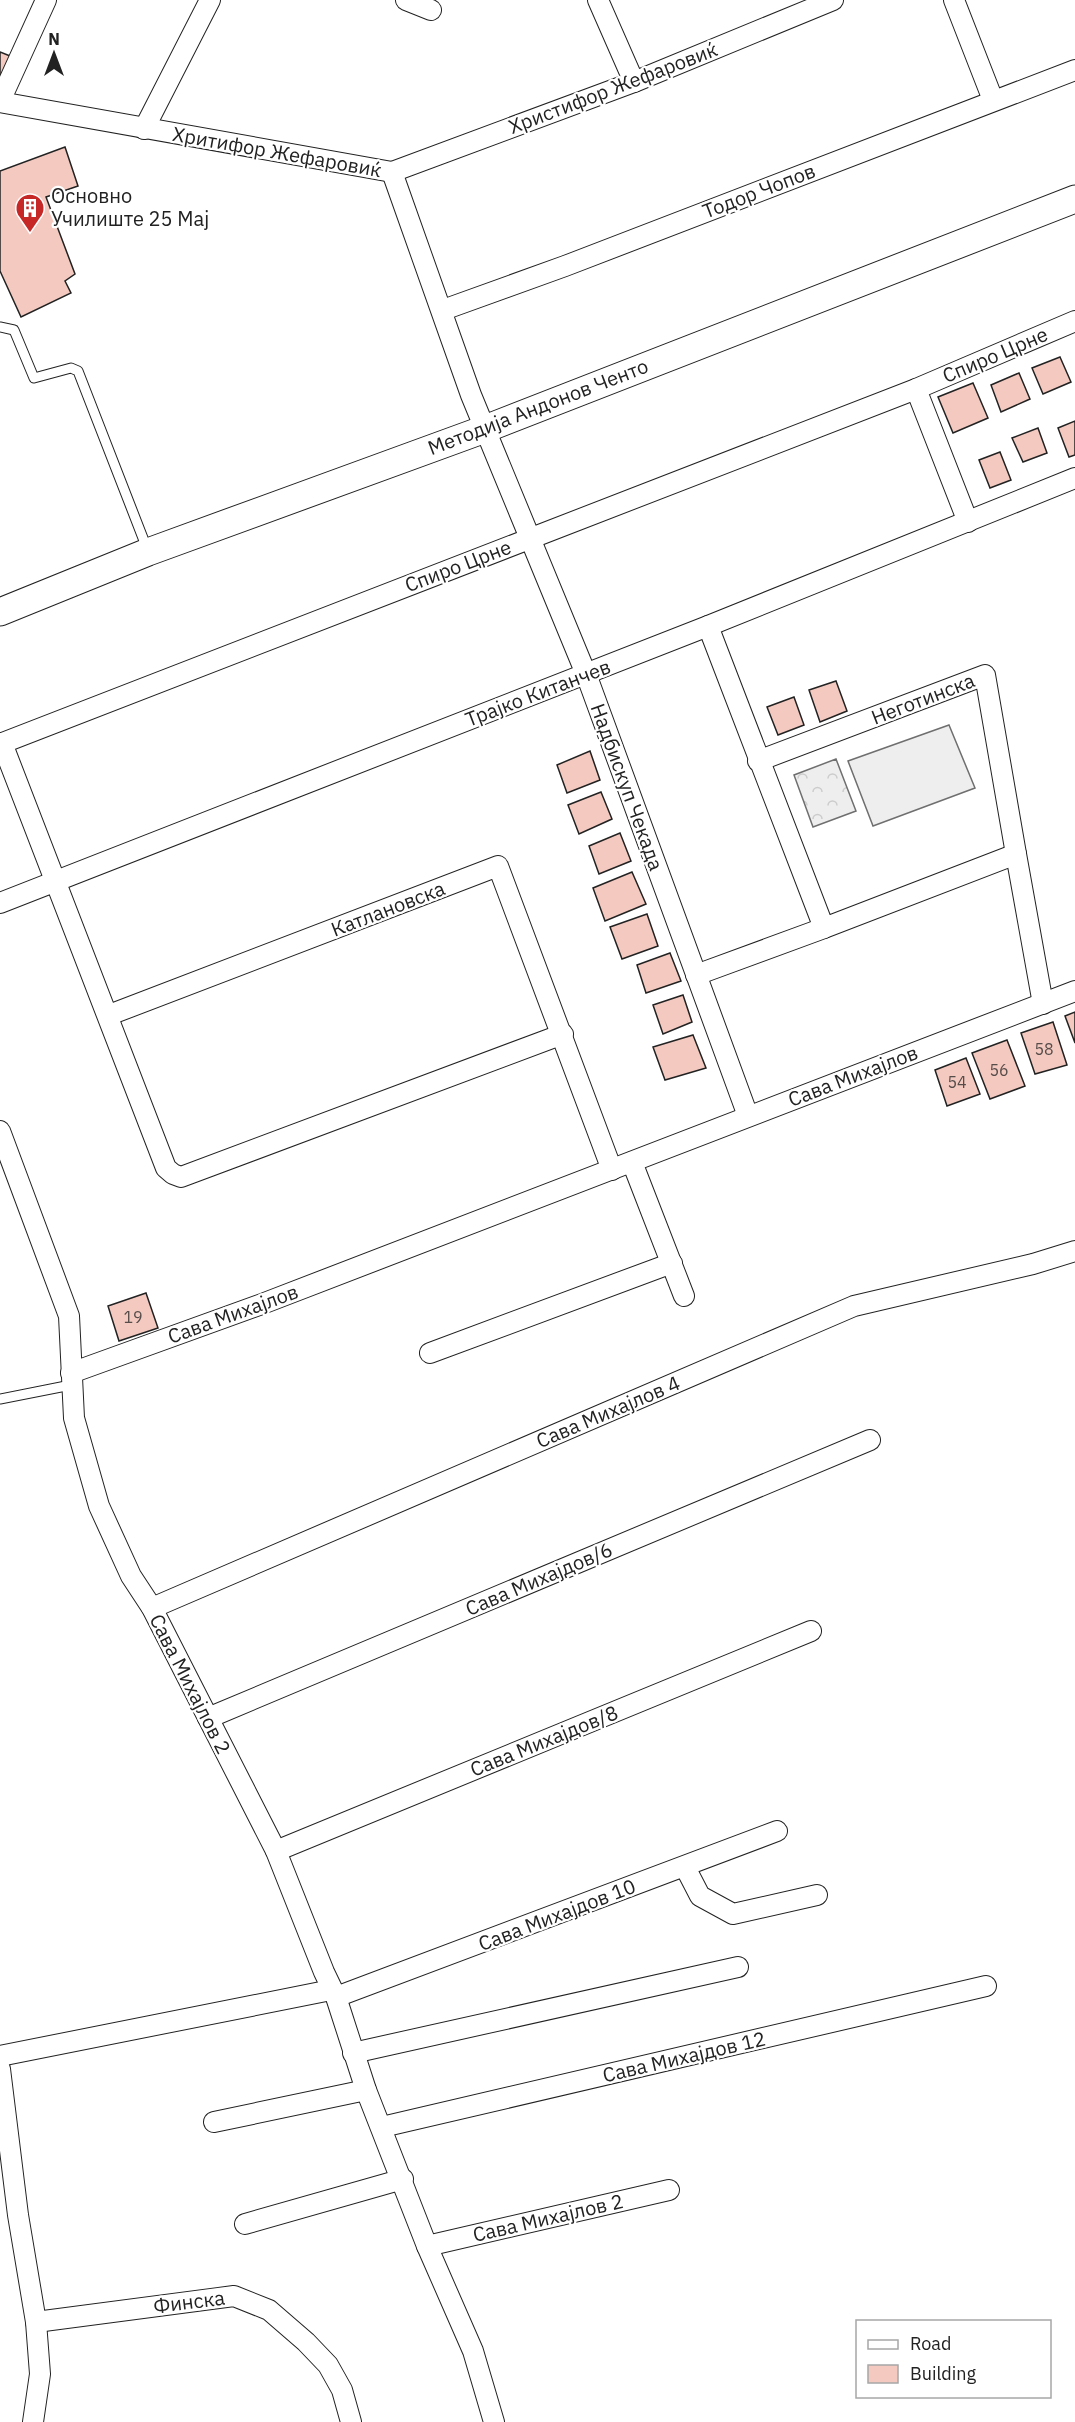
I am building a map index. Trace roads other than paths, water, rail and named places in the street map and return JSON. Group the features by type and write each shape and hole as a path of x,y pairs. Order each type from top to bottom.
{"main road":[{"name":"Методија Андонов Ченто","path":"0,612 148,552 485,429 1075,199"}],"street":[{"path":"0,101 46,0"},
{"path":"144,129 210,0"},
{"path":"406,0 432,10"},
{"path":"598,0 634,82"},
{"name":"Христифор Жефаровиќ","path":"392,172 634,82 833,0"},
{"path":"954,0 993,100"},
{"name":"Тодор Чопов","path":"443,310 565,266 1075,70"},
{"name":"Хритифор Жефаровиќ","path":"0,101 144,129 392,172 485,429"},
{"name":"Спиро Црне","path":"1,743 916,389 1075,321"},
{"path":"916,389 968,522"},
{"name":"Надбискуп Чекада","path":"485,429 586,674 748,1116"},
{"name":"Трајко Китанчев","path":"0,903 708,626 1075,478"},
{"path":"708,626 824,928"},
{"name":"Неготинска","path":"758,761 985,675 1043,1004"},
{"path":"1,743 109,1015 166,1168 173,1174 181,1177 563,1034"},
{"path":"696,975 1016,854"},
{"name":"Катлановска","path":"109,1015 498,866 563,1034 612,1170"},
{"name":"Сава Михајлов","path":"71,1379 748,1116 1075,992"},
{"path":"0,1131 69,1316 72,1337 71,1379"},
{"path":"632,1162 684,1296"},
{"name":"Сава Михајлов 4","path":"152,1608 854,1306 1033,1264 1075,1251"},
{"path":"430,1353 672,1263"},
{"name":"Сава Михајлов 2","path":"71,1379 74,1418 99,1506 131,1576 152,1608 276,1851 334,1994 366,2090 403,2179 427,2246 473,2351 494,2422"},
{"name":"Сава Михајдов/6","path":"208,1719 870,1440"},
{"name":"Сава Михајдов/8","path":"276,1851 812,1631"},
{"name":"Сава Михајдов 10","path":"334,1994 685,1867 777,1831"},
{"path":"685,1867 700,1896 733,1914 817,1895"},
{"path":"353,2053 738,1967"},
{"name":"Сава Михајдов 12","path":"382,2127 986,1986"},
{"path":"0,2056 334,1994"},
{"path":"0,2069 18,2215 36,2322 40,2374 33,2422"},
{"path":"214,2122 366,2090"},
{"path":"245,2224 403,2179"},
{"name":"Сава Михајлов 2","path":"427,2246 669,2190"},
{"name":"Финска","path":"36,2322 234,2296 269,2310 306,2342 328,2365 342,2390 351,2422"}],"lane":[{"path":"0,327 14,330 34,378 71,368 78,371 148,552"},
{"path":"0,1399 71,1379"}],"place":[{"name":"Основно Училиште 25 Мај","path":"30,234"}]}
